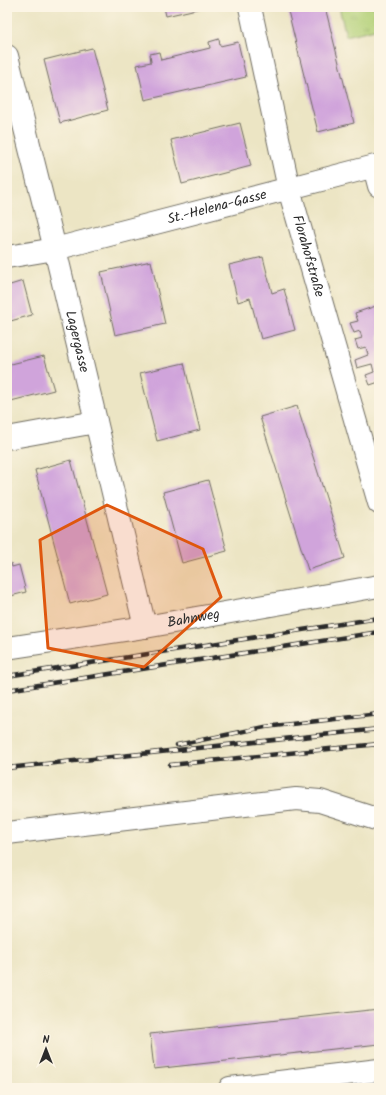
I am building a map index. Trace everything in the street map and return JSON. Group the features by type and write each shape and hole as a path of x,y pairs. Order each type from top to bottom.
{"street":[{"name":"Florahofstraße","path":"250,7 289,189 379,503"},
{"name":"Lagergasse","path":"7,56 55,249 145,627"},
{"name":"St.-Helena-Gasse","path":"7,257 55,249 289,189 377,173"},
{"path":"7,438 96,422"},
{"name":"Bahnweg","path":"7,648 145,627 379,586"},
{"path":"7,833 296,799 320,801 379,820"},
{"path":"230,1088 379,1070"}],"highlighted area":[{"path":"107,505 203,549 221,597 144,667 48,648 40,540"}],"green space":[{"path":"339,7 379,7 379,28 346,36"}],"building":[{"path":"164,7 201,7 201,8 166,16"},
{"path":"287,7 325,7 354,123 318,132"},
{"path":"219,39 220,46 238,42 246,77 145,100 137,65 151,62 150,54 159,52 161,60 210,48 209,42"},
{"path":"92,48 108,110 60,123 44,60"},
{"path":"240,123 251,166 182,184 171,140"},
{"path":"263,257 272,293 284,289 295,330 261,339 250,298 238,302 229,265"},
{"path":"151,261 165,324 115,335 101,272"},
{"path":"23,281 32,315 7,322 7,286"},
{"path":"379,305 379,382 370,385 366,375 374,372 372,364 357,368 355,360 368,355 366,347 358,349 355,340 362,338 360,331 354,333 350,323 358,321 355,313"},
{"path":"44,356 54,390 7,402 7,365"},
{"path":"184,363 200,430 157,441 140,373"},
{"path":"297,406 345,558 308,570 260,417"},
{"path":"71,460 107,594 70,604 35,470"},
{"path":"208,480 227,551 182,563 163,492"},
{"path":"11,563 12,567 19,565 26,592 7,597 7,564"},
{"path":"379,1009 379,1044 154,1069 150,1034"}],"railway":[{"path":"7,676 379,618"},
{"path":"7,690 379,632"},
{"path":"177,745 265,727 379,714"},
{"path":"7,768 379,729"},
{"path":"170,765 379,744"}]}
